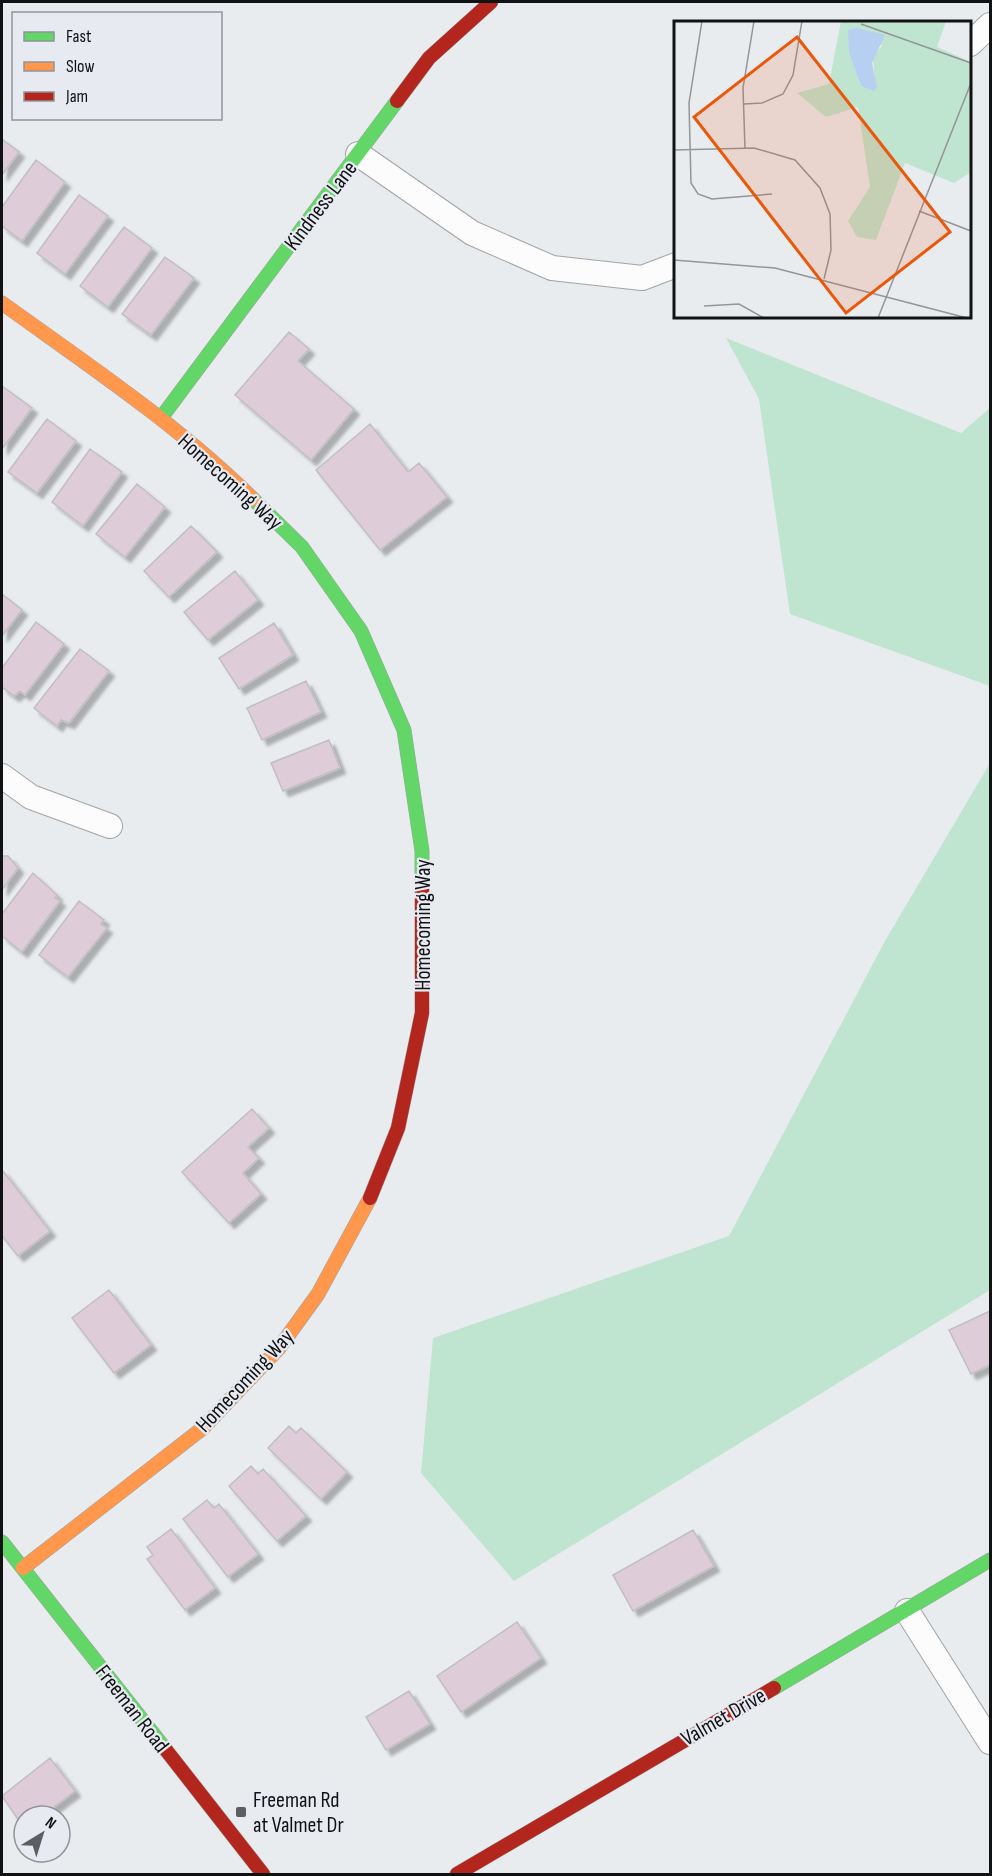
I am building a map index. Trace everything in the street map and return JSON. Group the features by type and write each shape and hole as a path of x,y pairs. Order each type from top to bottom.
{"street":[{"name":"Kindness Lane","path":"161,418 429,58 490,2"},
{"path":"971,42 990,26"},
{"path":"358,154 472,233 552,268 642,278 674,265"},
{"name":"Homecoming Way","path":"2,303 161,418 214,461 302,547 361,631 405,738 422,851 422,1013 398,1128 365,1210 318,1294 279,1348 203,1428 23,1568"},
{"path":"2,776 31,797 110,826"},
{"name":"Freeman Road","path":"2,1542 263,1875"},
{"name":"Valmet Drive","path":"457,1875 601,1786 907,1611 990,1560"},
{"path":"907,1611 990,1742"}],"green space":[{"path":"726,338 961,433 990,408 990,686 790,614 759,399"},
{"path":"990,763 990,1290 514,1581 421,1473 433,1338 729,1236 885,941"}],"building":[{"path":"2,139 19,152 2,175"},
{"path":"36,160 65,182 22,241 2,226 2,207"},
{"path":"79,195 108,216 65,274 37,253"},
{"path":"124,227 152,248 108,307 80,286"},
{"path":"165,257 194,278 151,335 122,314"},
{"path":"289,332 309,349 298,361 354,409 311,460 235,395"},
{"path":"2,386 32,408 2,449"},
{"path":"47,419 76,441 37,493 8,472"},
{"path":"370,424 408,472 419,463 447,497 380,550 316,470"},
{"path":"90,449 122,472 83,526 52,502"},
{"path":"137,484 165,507 125,557 96,534"},
{"path":"191,526 217,552 169,597 144,571"},
{"path":"235,571 258,600 208,640 184,612"},
{"path":"2,594 22,610 2,636"},
{"path":"36,622 64,644 25,695 20,691 14,696 2,687 2,668"},
{"path":"274,623 293,655 239,689 219,658"},
{"path":"80,649 109,671 69,723 61,720 57,726 34,708"},
{"path":"306,681 321,712 262,740 247,708"},
{"path":"329,740 340,768 283,791 271,763"},
{"path":"2,856 8,856 18,868 2,890"},
{"path":"33,873 57,895 55,898 60,901 22,952 2,936 2,914"},
{"path":"79,901 104,920 101,924 107,928 68,977 39,955"},
{"path":"252,1109 269,1128 248,1147 259,1158 243,1173 261,1194 229,1223 182,1172"},
{"path":"2,1170 50,1231 18,1256 2,1236"},
{"path":"109,1290 151,1345 114,1373 72,1318"},
{"path":"990,1311 990,1365 971,1374 949,1330"},
{"path":"289,1426 296,1433 301,1428 347,1472 321,1499 268,1448"},
{"path":"251,1466 258,1474 263,1469 306,1516 277,1541 229,1486"},
{"path":"207,1500 214,1508 219,1504 258,1554 228,1577 183,1519"},
{"path":"171,1529 215,1588 185,1610 147,1559 153,1555 147,1547"},
{"path":"693,1530 714,1566 633,1611 613,1575"},
{"path":"517,1622 541,1658 461,1712 437,1676"},
{"path":"409,1691 430,1724 386,1750 366,1717"},
{"path":"50,1758 75,1791 58,1804 12,1804 12,1811 2,1796"}],"traffic: fast":[{"path":"161,418 397,101"},
{"path":"253,499 302,547 361,631 404,730 422,851 422,878"},
{"path":"2,1542 166,1750"},
{"path":"774,1688 990,1560"}],"traffic: slow":[{"path":"2,303 163,420 253,499"},
{"path":"23,1568 203,1428 279,1348 318,1294 370,1198"}],"traffic: jam":[{"path":"397,101 429,58 491,2"},
{"path":"370,1198 398,1128 422,1013 422,878"},
{"path":"457,1874 774,1688"},
{"path":"166,1750 263,1874"}],"place":[{"name":"Freeman Rd at Valmet Dr","path":"241,1812"}]}
